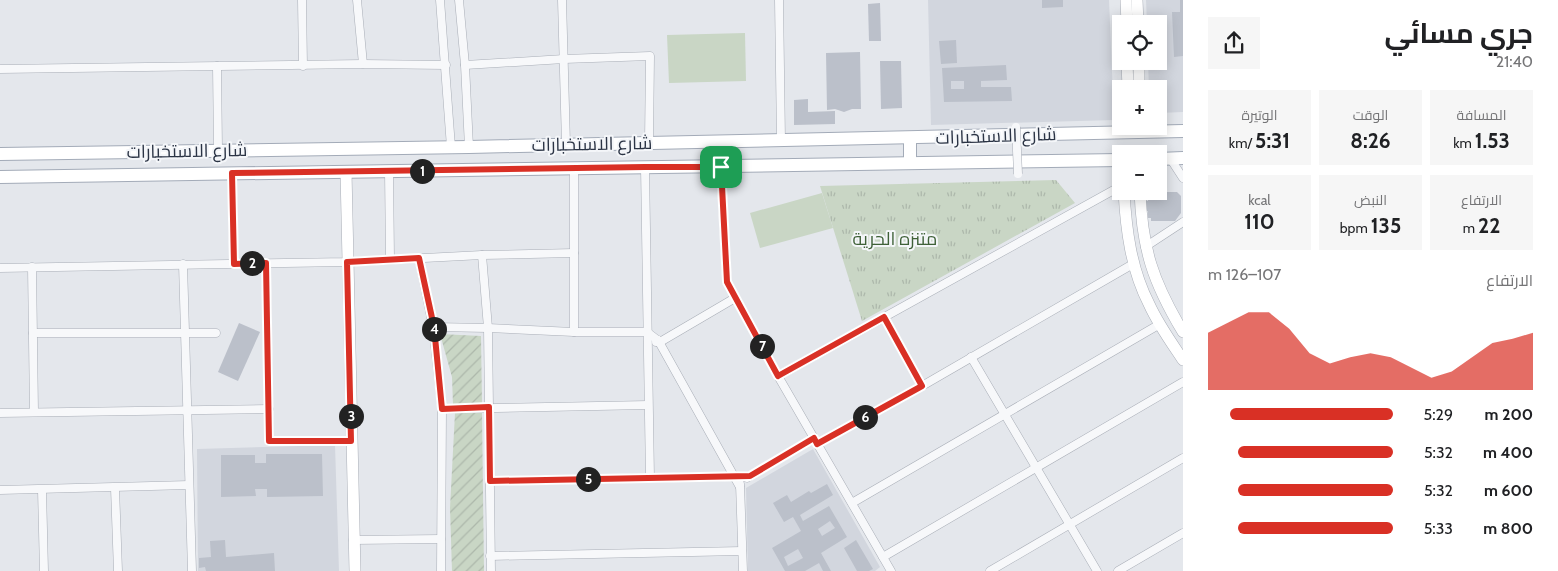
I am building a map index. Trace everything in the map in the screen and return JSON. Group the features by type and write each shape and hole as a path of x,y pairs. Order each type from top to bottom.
{"main road":[{"path":"1126,0 1127,15"},
{"path":"1137,0 1138,15"},
{"name":"شارع الاستخبارات","path":"0,154 910,138 1112,130"},
{"name":"شارع الاستخبارات","path":"1167,130 1183,131"},
{"path":"910,138 910,162"},
{"name":"شارع الاستخبارات","path":"0,177 1112,160"},
{"path":"346,172 355,571"},
{"path":"1124,200 1126,227 1142,290 1160,324 1183,360"},
{"path":"1140,200 1145,247 1150,266 1165,301 1183,332"}],"street":[{"path":"302,0 303,66"},
{"path":"357,0 363,64"},
{"path":"440,0 451,147"},
{"path":"460,0 469,147"},
{"path":"562,0 566,144"},
{"path":"779,0 781,140"},
{"path":"465,65 564,58 650,56 649,142"},
{"path":"0,68 363,64 446,65"},
{"path":"217,66 218,150"},
{"path":"1016,127 1018,174"},
{"path":"1171,158 1183,178"},
{"path":"645,167 650,478"},
{"path":"721,167 727,282 778,376 890,570"},
{"path":"574,169 574,332"},
{"path":"389,171 390,260"},
{"path":"232,173 234,264"},
{"path":"778,376 1112,191"},
{"path":"1145,247 1183,222"},
{"path":"0,268 347,262 482,255 574,253"},
{"path":"482,255 488,328 491,571"},
{"path":"419,258 434,327 442,409 441,571"},
{"path":"266,263 269,441 351,441"},
{"path":"183,264 192,571"},
{"path":"490,481 650,478 738,481 922,386 1134,264"},
{"path":"32,267 34,412"},
{"path":"648,343 660,342 734,298"},
{"path":"884,317 922,386"},
{"path":"647,320 738,481 743,571"},
{"path":"852,503 1160,324"},
{"path":"434,327 574,332 648,332 660,342"},
{"path":"33,333 216,333"},
{"path":"971,357 1097,571"},
{"path":"883,556 1183,382"},
{"path":"442,409 648,405"},
{"path":"0,413 268,409"},
{"path":"990,571 1183,458"},
{"path":"0,490 189,485"},
{"path":"115,488 118,571"},
{"path":"42,490 44,571"},
{"path":"1118,571 1183,533"},
{"path":"353,540 441,539"},
{"path":"490,556 742,551"}],"shaded area":[{"path":"928,0 1109,0 1112,120 931,125"},
{"path":"1146,0 1183,0 1183,112 1167,113 1167,80 1149,80 1148,70 1167,70 1167,15 1147,15"},
{"path":"335,445 339,571 198,571 197,449"},
{"path":"813,449 880,567 875,571 748,571 746,488"}],"green space":[{"path":"745,33 746,81 669,83 667,35"},
{"name":"متنزه الحرية","path":"1056,180 1075,203 862,321 820,186"},
{"path":"822,193 833,228 760,248 750,213"},
{"path":"440,334 481,336 482,404 453,405 452,377"},
{"path":"455,413 482,413 484,571 452,571 450,508"}],"building":[{"path":"1042,0 1063,0 1063,7 1042,8"},
{"path":"1180,0 1183,0 1183,56 1174,57 1172,12 1180,12"},
{"path":"880,3 881,41 869,41 868,4"},
{"path":"956,40 957,63 941,64 939,41"},
{"path":"860,52 861,109 852,109 844,112 835,109 827,110 826,53"},
{"path":"880,61 901,61 902,108 881,109"},
{"path":"1006,65 1007,80 981,81 981,87 1011,87 1012,101 944,102 942,68","holes":["951,81 964,81 964,89 951,89"]},
{"path":"808,99 808,112 835,111 835,124 794,125 794,100"},
{"path":"1167,192 1177,192 1181,196 1181,213 1175,221 1151,221 1151,218 1148,218 1148,211 1146,211 1146,201 1167,200"},
{"path":"239,323 260,332 238,381 218,372"},
{"path":"266,454 322,454 323,496 267,497 267,489 255,489 256,496 221,497 221,455 255,455 255,463 266,463"},
{"path":"827,484 833,495 800,515 803,521 829,506 847,537 821,553 831,571 823,571 819,563 805,571 785,571 772,548 801,531 793,517 784,522 773,503 787,495 791,502 809,491 811,493","holes":["830,521 835,528 822,536 818,529","798,549 803,558 788,566 784,557"]},
{"path":"225,540 226,557 274,553 275,571 206,571 205,567 199,568 199,558 211,557 210,541"},
{"path":"856,540 873,569 869,571 857,571 844,548"}],"route":[{"path":"721,167 727,282 778,376 884,317 922,386 817,444 814,438 750,476 490,481 489,407 442,409 434,327 419,258 347,262 351,441 269,441 266,263 234,264 232,173 721,167"}]}
